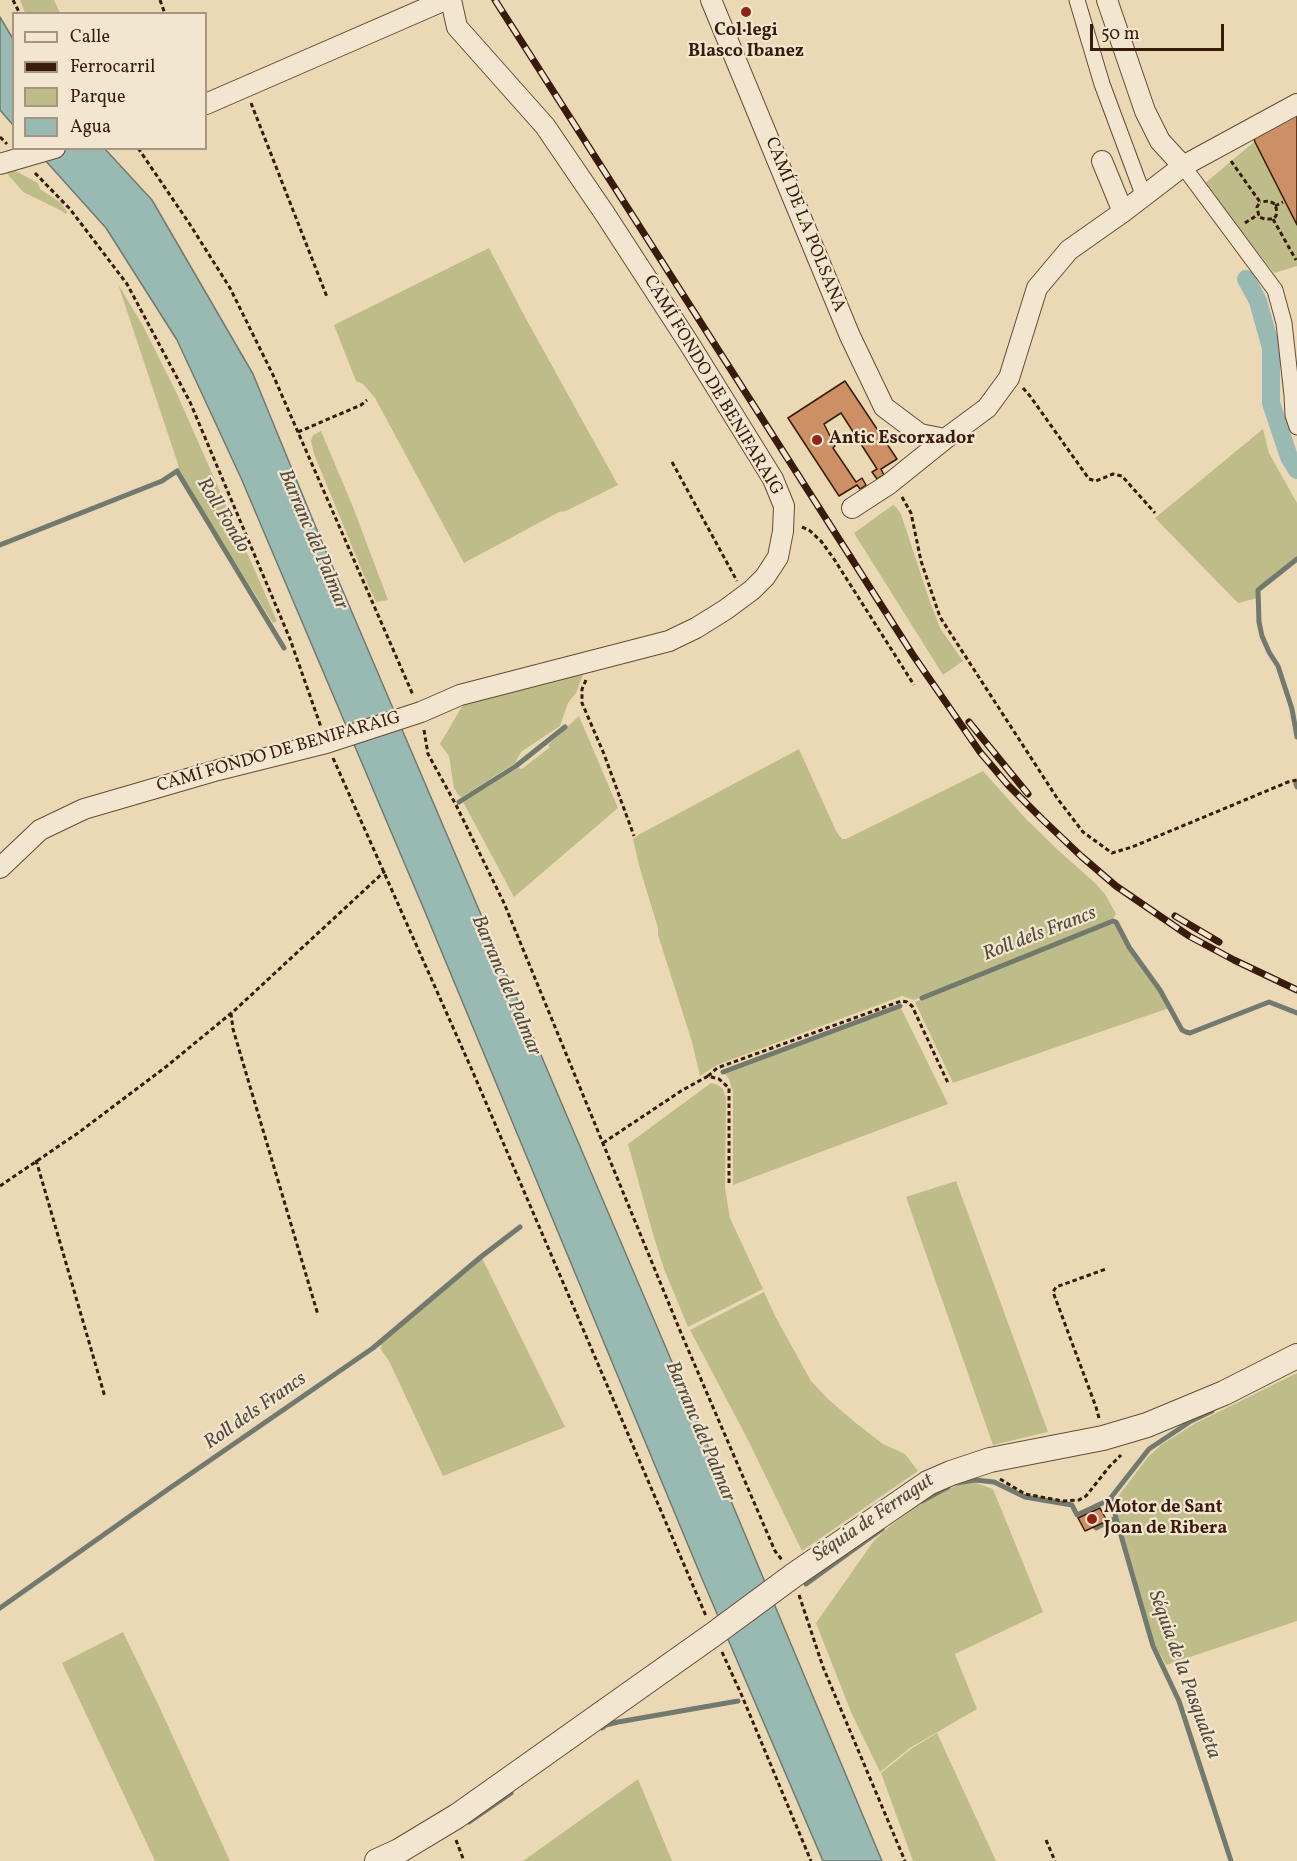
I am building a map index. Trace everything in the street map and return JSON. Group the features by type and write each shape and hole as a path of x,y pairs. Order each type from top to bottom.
{"street":[{"path":"207,104 445,0"},
{"name":"CAMÍ FONDO DE BENIFARAIG","path":"0,868 40,830 84,809 218,770 326,743 421,712 460,694 669,641 696,628 745,595 765,577 778,557 783,531 784,506 773,479 690,345 545,126 457,27 451,0"},
{"name":"CAMÍ DE LA POLSANA","path":"711,0 850,336 884,407 920,434 945,439"},
{"path":"1077,0 1102,84 1148,194"},
{"path":"1107,0 1145,111 1160,141 1183,166 1275,290 1284,322 1295,394 1293,415 1297,427"},
{"path":"852,508 890,484 987,408 1009,378 1037,288 1069,250 1124,212 1183,166 1297,104"},
{"path":"0,164 49,150"},
{"path":"1102,160 1124,212"},
{"path":"377,1861 399,1851 457,1816 794,1575 928,1484 980,1463 1103,1438 1147,1425 1186,1410 1297,1356"}],"path":[{"path":"244,88 327,297"},
{"path":"0,137 12,150"},
{"path":"12,150 70,209 128,284 190,402 290,639 326,743 472,1070 811,1861"},
{"path":"139,150 230,288 273,375 421,712 428,754 504,903 681,1333 775,1551 794,1575 823,1667 904,1861"},
{"path":"1231,161 1260,202"},
{"path":"1260,202 1269,201 1275,206 1277,212 1273,219"},
{"path":"1260,202 1257,207 1258,214 1265,219 1273,219"},
{"path":"1275,206 1283,202"},
{"path":"1238,227 1258,214"},
{"path":"1273,219 1296,260"},
{"path":"1009,378 1020,385 1030,396 1089,478 1096,481 1113,474 1122,476 1155,513"},
{"path":"298,432 361,405 367,399"},
{"path":"672,462 745,595"},
{"path":"890,484 901,494 911,513 921,561 940,617 1051,789 1083,832 1112,853 1297,780"},
{"path":"784,520 809,530 821,541 914,686"},
{"path":"595,660 582,689 582,703 604,754 634,836"},
{"path":"0,1186 78,1133 150,1079 231,1013 385,871"},
{"path":"603,1143 717,1068 901,1001 912,1006 948,1083"},
{"path":"231,1013 233,1029 318,1315"},
{"path":"708,1076 720,1079 729,1088 729,1183"},
{"path":"36,1160 105,1397"},
{"path":"1103,1438 1096,1407 1053,1292 1056,1287 1106,1269"},
{"path":"980,1463 997,1477 1025,1494 1063,1501 1086,1497 1109,1467 1122,1455"},
{"path":"1046,1840 1055,1861"}],"green space":[{"path":"20,0 54,0 60,12 25,12"},
{"path":"1297,107 1297,266 1274,273 1204,184 1254,142 1253,135"},
{"path":"12,169 38,183 40,189 61,203 66,214 23,192 5,171"},
{"path":"489,248 618,485 566,511 559,512 464,563 375,398 363,384 356,381 334,325"},
{"path":"118,284 143,326 178,396 277,621 273,623 179,472"},
{"path":"1263,429 1269,453 1297,503 1297,556 1256,590 1257,598 1238,603 1155,518"},
{"path":"321,431 388,600 376,602 314,454 311,441 313,435"},
{"path":"893,505 901,514 940,628 963,661 943,675 854,533"},
{"path":"584,672 576,693 568,703 560,726 521,752 515,763 462,797 459,796 454,788 449,756 440,744 464,703"},
{"path":"579,716 618,808 514,897 463,802 518,768 522,769 550,747 548,745"},
{"path":"799,749 836,831 842,839 983,771 1026,819 1095,883 1105,894 1116,914 1112,920 914,1000 902,996 717,1065 700,1076 692,1042 658,935 633,839"},
{"path":"1116,923 1129,949 1169,1008 953,1083 915,1002"},
{"path":"901,1008 948,1104 733,1185 733,1092 729,1079 724,1073"},
{"path":"711,1083 723,1089 726,1098 725,1188 730,1218 763,1289 688,1327 664,1269 628,1144"},
{"path":"956,1181 1048,1432 993,1445 906,1197"},
{"path":"482,1258 565,1427 443,1476 380,1344"},
{"path":"764,1292 811,1381 857,1424 883,1444 905,1454 918,1471 802,1551 748,1440 690,1330"},
{"path":"1297,1373 1297,1621 1166,1665 1155,1645 1114,1502 1148,1457 1161,1445 1194,1424"},
{"path":"973,1482 993,1489 1043,1612 955,1654 977,1709 910,1748 880,1772 851,1712 816,1623 873,1542 885,1530 916,1506 959,1484"},
{"path":"123,1632 230,1861 155,1861 62,1663"},
{"path":"937,1733 996,1861 913,1861 881,1773 911,1749"},
{"path":"638,1779 672,1861 523,1861"}],"water":[{"path":"0,17 12,37 12,124 0,110"},
{"name":"Barranc del Palmar","path":"36,150 106,150 152,200 253,374 319,535 710,1451 882,1861 823,1861 703,1581 423,907 241,478 177,340 106,228"}],"building":[{"path":"1297,107 1297,225 1253,135"},
{"name":"Antic Escorxador","path":"845,381 897,459 881,469 884,475 877,479 872,472 877,469 841,413 824,424 835,446 833,448 856,482 862,478 866,485 860,489 857,485 839,496 788,418"},
{"name":"Motor de Sant Joan de Ribera","path":"1100,1508 1107,1521 1085,1531 1078,1518"}],"waterway":[{"path":"1246,279 1258,301 1271,348 1271,403 1289,457 1297,470"},
{"name":"Roll Fondo","path":"0,545 162,481 177,471 284,648"},
{"path":"1297,559 1258,590 1262,636 1278,666 1292,709 1297,737"},
{"name":"Roll Fondo","path":"459,802 516,766 565,727"},
{"name":"Roll dels Francs","path":"922,998 1113,921 1116,922 1129,947 1160,990 1182,1030 1190,1033 1269,1002 1297,1013"},
{"name":"Roll dels Francs","path":"723,1072 900,1006"},
{"name":"Roll dels Francs","path":"0,1608 373,1348 520,1227"},
{"name":"Séquia de Ferragut","path":"956,1483 975,1480 994,1482 1025,1497 1072,1505 1077,1515 1109,1500 1149,1449 1191,1421 1212,1411"},
{"name":"Séquia de Ferragut","path":"922,1501 948,1487"},
{"path":"1112,1499 1116,1518"},
{"name":"Séquia de la Pasqualeta","path":"1095,1526 1096,1528 1116,1518 1153,1646 1179,1701 1231,1861"},
{"name":"Séquia de Ferragut","path":"806,1584 882,1529"},
{"name":"Séquia de Ferragut","path":"602,1728 618,1722 738,1701"},
{"name":"Séquia de Ferragut","path":"469,1822 511,1793"}],"railway":[{"path":"495,0 913,655 980,752 1008,785 1042,819 1116,886 1189,936 1297,990"},
{"path":"969,722 1028,794"},
{"path":"1175,916 1219,942"}],"place":[{"name":"Col·legi Blasco Ibanez","path":"746,12"},
{"name":"Antic Escorxador","path":"817,440"},
{"name":"Motor de Sant Joan de Ribera","path":"1092,1519"}]}
